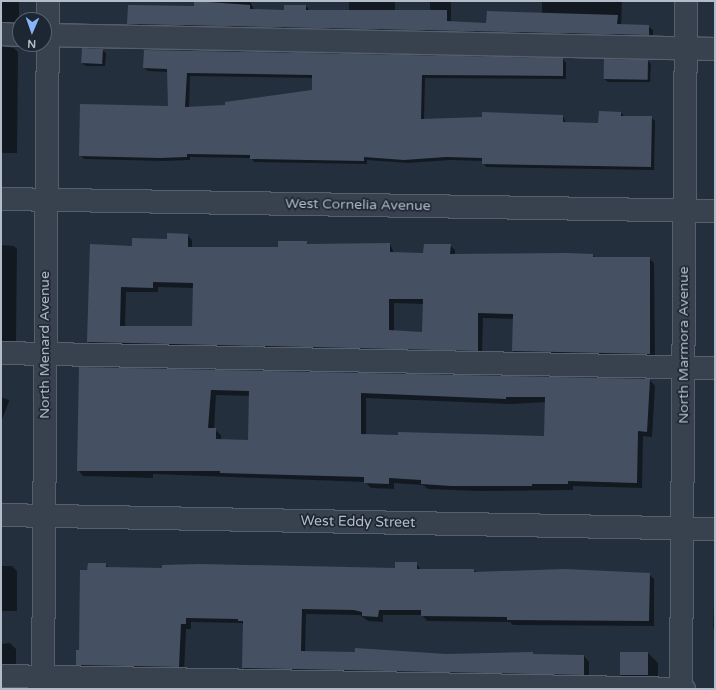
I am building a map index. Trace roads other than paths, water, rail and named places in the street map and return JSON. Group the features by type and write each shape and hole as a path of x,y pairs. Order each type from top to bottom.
{"street":[{"name":"North Menard Avenue","path":"47,12 48,1"},
{"name":"North Marmora Avenue","path":"682,689 686,1"},
{"path":"1,34 12,35"},
{"path":"52,35 715,49"},
{"name":"North Menard Avenue","path":"43,683 46,52"},
{"name":"West Cornelia Avenue","path":"1,199 715,211"},
{"path":"1,353 715,368"},
{"name":"West Eddy Street","path":"1,515 715,529"},
{"path":"1,676 43,683 682,689"}]}
